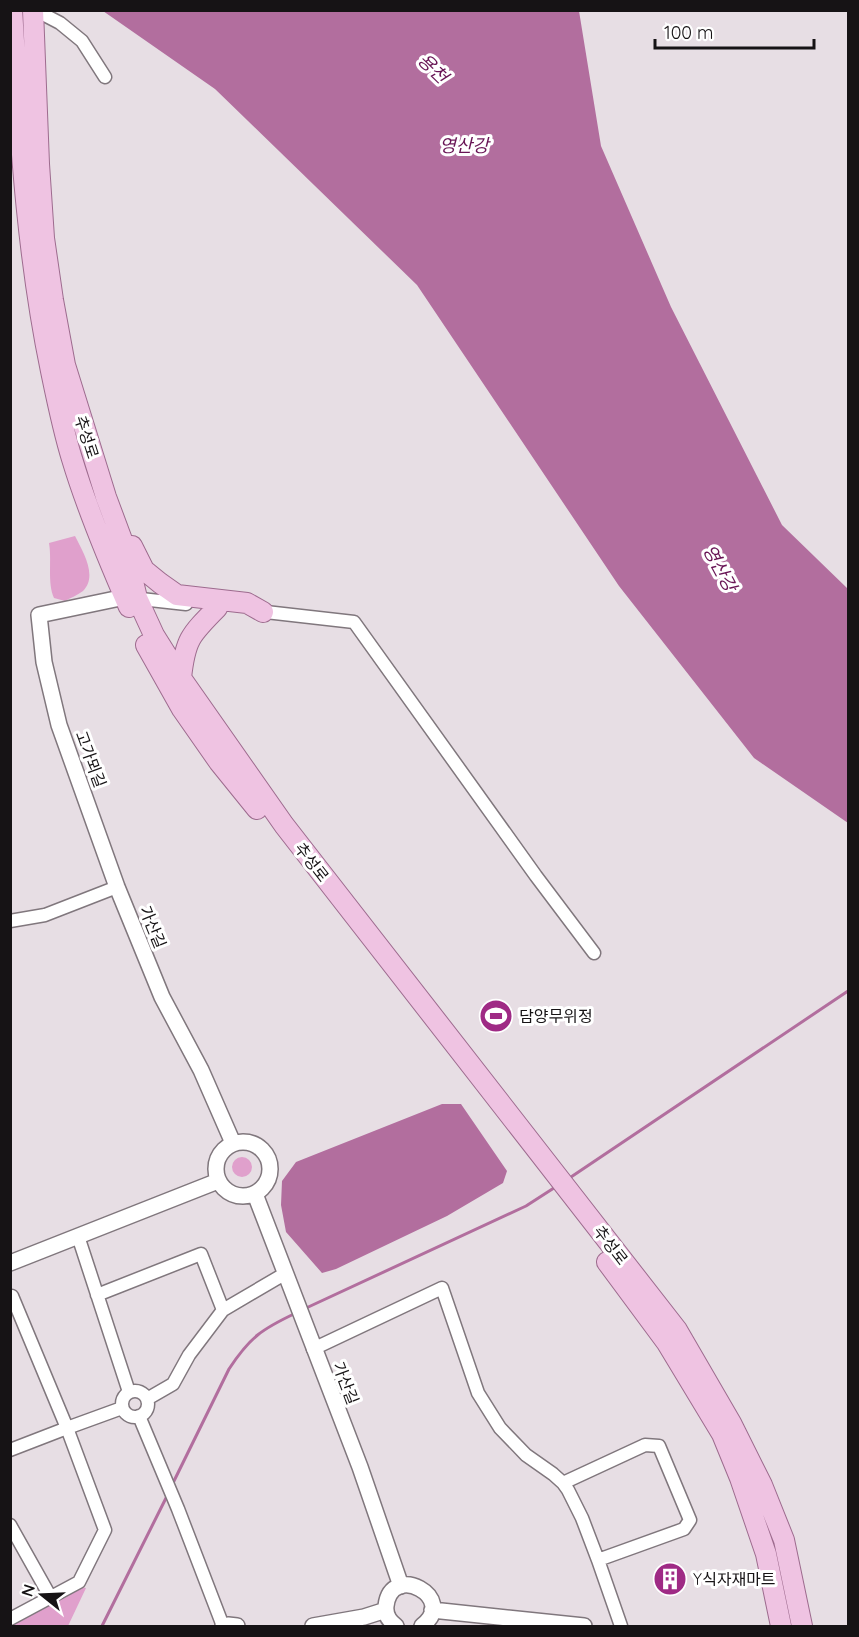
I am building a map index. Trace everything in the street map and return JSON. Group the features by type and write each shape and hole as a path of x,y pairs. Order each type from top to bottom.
{"main road":[{"name":"추성로","path":"12,10 28,227 40,318 71,458 85,498 131,598 148,650 182,709 219,762 544,1168"},
{"name":"추성로","path":"34,10 39,164 44,238 53,300 65,365 76,404 124,548 131,598 181,678 284,825 574,1207 677,1330 732,1423 762,1485 784,1540 802,1626"},
{"path":"76,404 94,438 120,515 144,570 177,595 247,603 263,612"},
{"path":"181,678 185,648 191,634 217,608"},
{"name":"추성로","path":"574,1207 667,1343 722,1434 766,1554 781,1626"},
{"path":"772,1626 776,1600"}],"street":[{"path":"34,10 60,23 82,41 105,77"},
{"path":"131,598 354,622 594,953"},
{"name":"고가뫼길","path":"117,887 59,725 44,662 39,615 131,598"},
{"path":"10,921 45,915 117,887"},
{"name":"가산길","path":"117,887 162,997 201,1070 233,1143"},
{"path":"241,1141 258,1145 268,1157 270,1174 267,1182 255,1194 238,1196 223,1188 218,1181 215,1172 219,1154 233,1143 241,1141"},
{"path":"10,1263 218,1181"},
{"name":"가산길","path":"255,1194 360,1467 401,1586"},
{"path":"78,1236 129,1392"},
{"path":"97,1294 201,1254 223,1310"},
{"path":"147,1399 173,1384 189,1355 223,1310 286,1273"},
{"path":"314,1349 442,1288 478,1393 500,1428 526,1455 563,1483 582,1518 621,1626"},
{"path":"10,1297 12,1296 67,1428 105,1530 79,1582 10,1619"},
{"path":"133,1390 141,1392 147,1399 146,1411 139,1416 130,1416 122,1408 123,1398 133,1390"},
{"path":"10,1450 122,1408"},
{"path":"139,1416 223,1626 237,1626"},
{"path":"563,1483 645,1444 659,1446 690,1520 684,1529 598,1560"},
{"path":"10,1525 51,1598"},
{"path":"396,1626 388,1617 386,1610 389,1595 401,1586 409,1585 423,1590 431,1602 430,1617 422,1626"},
{"path":"313,1626 364,1617 386,1610"},
{"path":"432,1610 584,1626"}],"shaded area":[{"path":"75,536 88,564 89,578 83,591 65,601 54,598 52,592 49,543"},
{"path":"238,1157 246,1157 252,1163 252,1171 246,1177 238,1177 232,1171 232,1163"},
{"path":"81,1587 86,1588 68,1626 11,1626"}],"water":[{"name":"영산강","path":"103,11 579,11 601,146 671,307 782,525 848,589 848,823 754,758 619,586 417,285 215,89"},
{"path":"442,1104 461,1104 507,1171 503,1183 447,1216 336,1269 322,1273 286,1232 281,1205 282,1181 296,1162"}],"waterway":[{"path":"568,1179 848,991"},
{"path":"304,1309 526,1206 557,1186"},
{"path":"172,1485 229,1369 250,1341 274,1324 296,1313"},
{"path":"102,1626 168,1494"}],"place":[{"name":"담양무위정","path":"496,1016"},
{"name":"Y식자재마트","path":"670,1579"}],"water label":[{"name":"용천","path":"433,68"}]}
